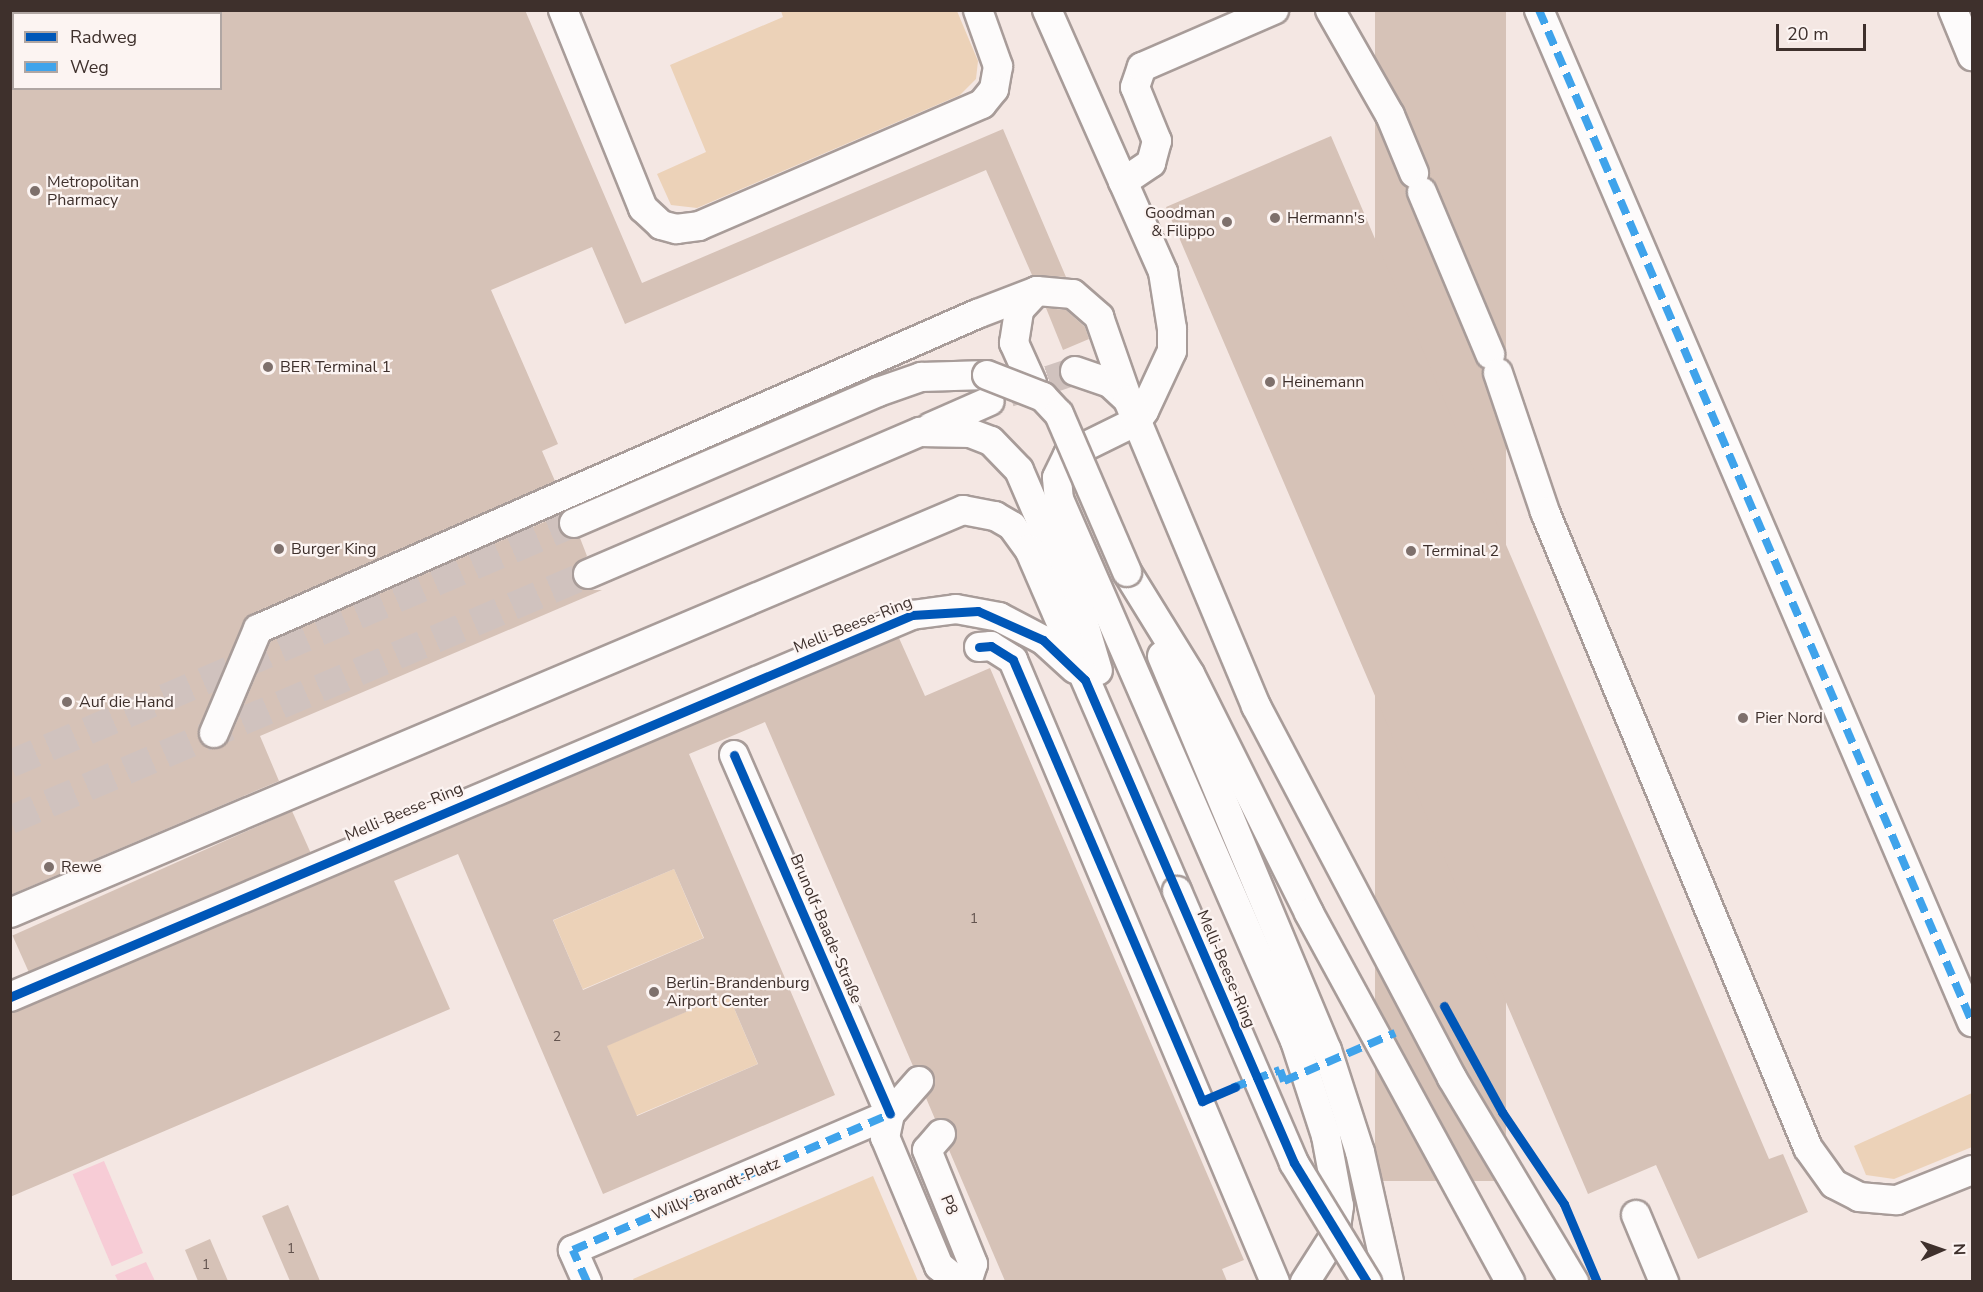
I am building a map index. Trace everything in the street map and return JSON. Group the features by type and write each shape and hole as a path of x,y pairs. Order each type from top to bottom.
{"street":[{"path":"563,10 643,208 661,225 676,229 699,226 982,104 994,89 998,66 978,10"},
{"path":"1047,10 1124,182 1171,304 1172,351 1132,410 1068,454 1057,478 1059,499 1295,1041 1326,1136 1339,1206 1335,1235 1305,1281"},
{"path":"1124,182 1151,163 1156,141 1135,87 1142,67 1274,10"},
{"path":"1330,10 1390,116 1418,182 1494,363 1545,512 1808,1148 1834,1184 1859,1197 1897,1200 1972,1170"},
{"path":"1539,10 1972,1022"},
{"path":"1953,10 1972,56"},
{"path":"1032,383 1014,343 1018,310 1037,291"},
{"path":"214,733 258,629 1037,291 1073,294 1092,309 1256,706 1452,1078 1574,1281"},
{"path":"1075,371 1110,383 1132,410"},
{"path":"574,523 921,377 987,375 1043,397 1059,414 1327,1050 1360,1152 1389,1281"},
{"path":"920,432 990,401"},
{"name":"Melli-Beese-Ring","path":"588,574 920,432 970,433 991,441 1019,470 1081,614 1094,690"},
{"name":"Melli-Beese-Ring","path":"10,913 950,512 995,516 1021,537 1094,690 1123,769 1294,1163 1367,1281"},
{"path":"1127,572 1190,674 1309,913 1510,1281"},
{"name":"Melli-Beese-Ring","path":"10,997 912,615 956,609 999,617 1042,640 1094,690"},
{"path":"979,647 991,646 1013,660 1275,1281"},
{"name":"Brunolf-Baade-Straße","path":"734,754 890,1114 885,1137 939,1266 960,1281"},
{"path":"890,1114 919,1081"},
{"name":"Willy-Brandt-Platz","path":"587,1281 573,1250 890,1114"},
{"name":"P8","path":"941,1134 927,1150 973,1264 967,1281"},
{"path":"1636,1215 1664,1281"}],"shaded area":[{"path":"781,11 957,11 978,61 976,79 960,95 697,208 671,205 657,174 706,152 670,65 783,17"},
{"path":"674,869 703,938 583,989 553,920"},
{"path":"728,994 758,1064 636,1116 606,1046"},
{"path":"1972,1093 1972,1147 1894,1179 1866,1175 1854,1146"},
{"path":"104,1161 143,1253 112,1266 73,1174"},
{"path":"873,1176 918,1281 634,1281 633,1279"},
{"path":"146,1262 155,1281 118,1281 115,1275"}],"building":[{"name":"BER Terminal 1","path":"220,10 525,10 642,283 1003,129 1066,277 1032,275 986,170 625,324 592,247 491,290 558,444 542,451 555,481 251,614 198,736 215,749 229,740 271,641 560,515 559,530 580,538 587,556 575,565 573,581 585,590 602,590 260,736 279,781 10,895 10,88 12,90 222,90 222,12"},
{"path":"1375,10 1506,10 1506,1181 1375,1181"},
{"name":"Terminal 2","path":"1331,136 1769,1159 1783,1154 1808,1212 1698,1259 1656,1165 1588,1194 1166,207"},
{"path":"1046,308 1066,310 1085,327 1089,339 1063,350"},
{"path":"899,638 925,696 990,668 1244,1260 1222,1269 1227,1281 1005,1281 949,1150 956,1128 945,1118 935,1119 926,1098 934,1075 923,1065 913,1066 765,722 689,754 835,1095 603,1194 458,854 394,881 450,1009 10,1197 10,1013","holes":["674,869 704,938 583,990 553,920","728,994 758,1064 637,1116 607,1046"]},
{"path":"292,811 310,852 31,977 12,935"},
{"path":"288,1205 320,1281 290,1281 262,1216"},
{"path":"210,1239 228,1281 198,1281 185,1250"}],"tunnel":[{"path":"1009,393 1075,371"},
{"path":"10,764 574,523"},
{"path":"10,820 588,574"}],"marked path":[{"path":"1539,10 1972,1022"},
{"path":"1232,1088 1280,1070 1284,1081 1395,1033"},
{"path":"587,1282 573,1250 890,1114 888,1110"}],"cycle path":[{"path":"10,997 912,615 978,611 1043,640 1085,680 1294,1163 1367,1282"},
{"path":"979,647 991,646 1013,660 1202,1101 1235,1087"},
{"path":"734,755 890,1114"},
{"path":"1444,1006 1502,1112 1564,1204 1597,1282"}],"place":[{"name":"Metropolitan Pharmacy","path":"35,191"},
{"name":"Hermann's","path":"1275,218"},
{"name":"Goodman & Filippo","path":"1227,222"},
{"name":"BER Terminal 1","path":"268,367"},
{"name":"Heinemann","path":"1270,382"},
{"name":"Burger King","path":"279,549"},
{"name":"Terminal 2","path":"1411,551"},
{"name":"Auf die Hand","path":"67,702"},
{"name":"Pier Nord","path":"1743,718"},
{"name":"Rewe","path":"49,867"},
{"name":"Berlin-Brandenburg Airport Center","path":"654,992"}]}
